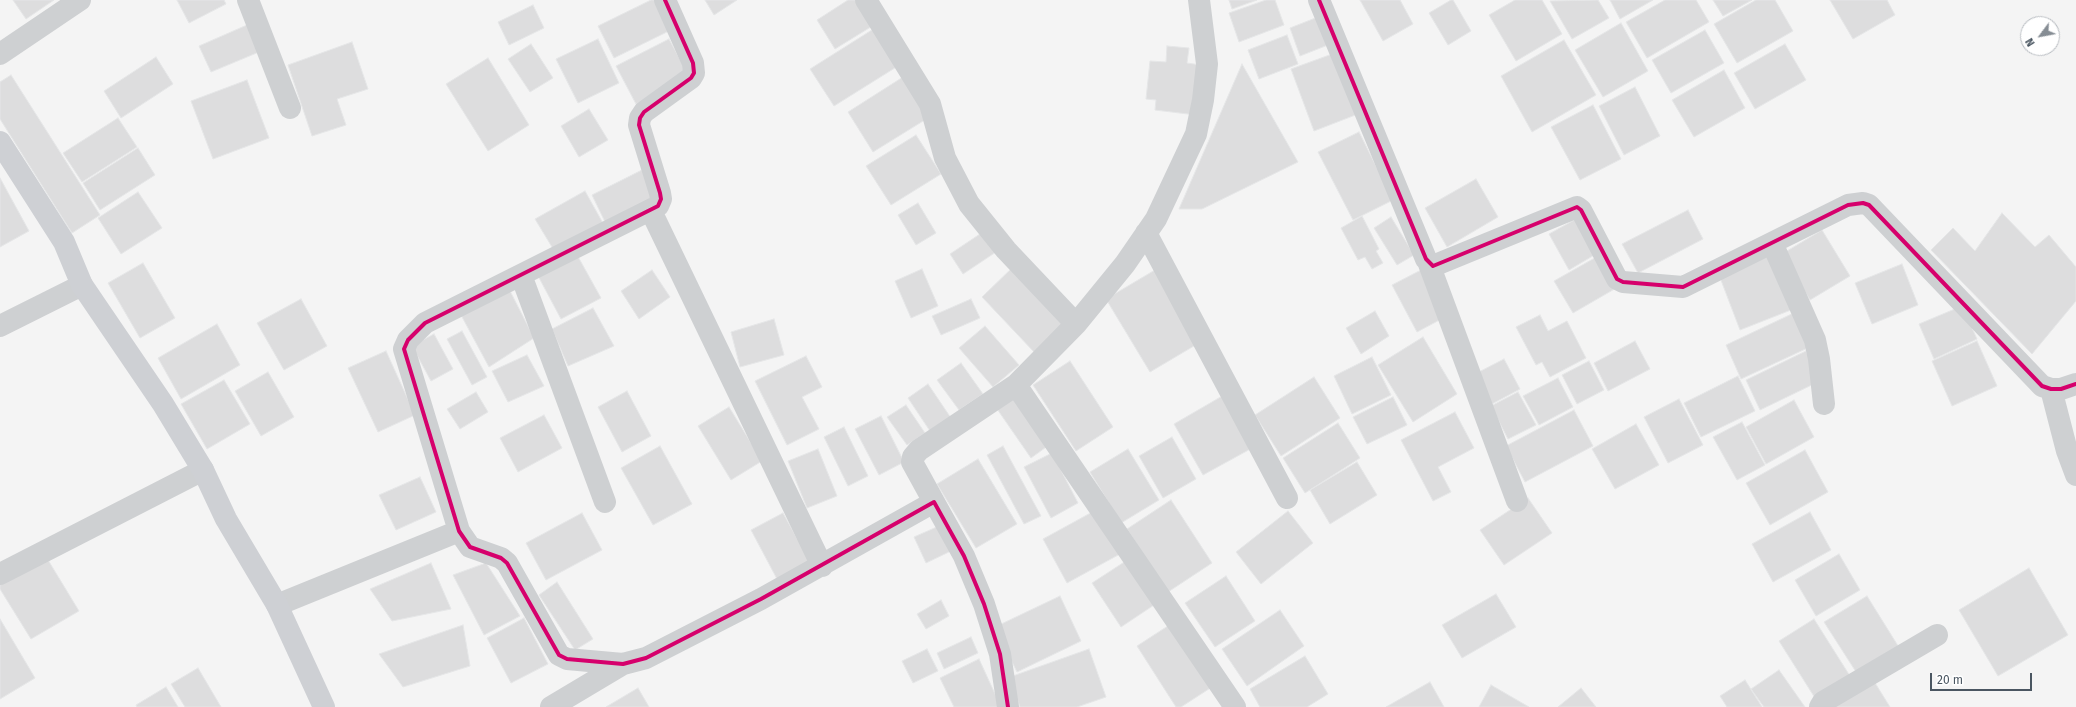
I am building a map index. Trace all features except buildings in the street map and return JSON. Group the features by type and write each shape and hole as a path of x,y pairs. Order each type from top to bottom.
{"street":[{"path":"0,54 80,0"},
{"path":"248,0 290,108"},
{"path":"623,664 567,659 559,655 507,563 501,558 470,547 466,544 459,531 404,349 408,340 424,322 658,206 661,199 639,125 640,118 644,112 692,78 694,73 693,62 665,0"},
{"path":"866,0 930,104 946,158 970,204 1006,250 1076,324"},
{"path":"1008,707 1000,654 984,604 964,556 912,462 913,457 919,450 1016,385 1076,324 1125,264 1156,219 1196,134 1202,106 1207,64 1199,0"},
{"path":"1319,0 1429,264 1517,501"},
{"path":"0,142 64,242 82,285 163,404 203,470 226,519 277,605 324,707"},
{"path":"1429,264 1433,266 1439,265 1574,207 1581,210 1615,276 1623,282 1683,287 1848,205 1857,202 1869,205 2042,386 2051,389 2061,389 2076,384"},
{"path":"650,211 822,566"},
{"path":"1146,234 1287,498"},
{"path":"1772,243 1815,340 1819,359 1824,404"},
{"path":"521,275 605,502"},
{"path":"0,326 82,285"},
{"path":"1016,385 1235,707"},
{"path":"2051,389 2066,451 2076,475"},
{"path":"0,574 203,470"},
{"path":"551,707 623,664 646,658 822,566 934,502"},
{"path":"277,605 459,531"},
{"path":"1820,707 1823,702 1937,634"}],"cycle path":[{"path":"665,0 693,63 694,73 691,78 644,112 640,118 639,125 660,193 661,199 658,206 425,323 408,340 404,349 459,531 470,547 501,558 507,563 559,655 567,659 623,664 646,658 761,599 934,502 964,556 984,604 1000,654 1008,707"},
{"path":"1319,0 1426,259 1433,266 1577,207 1581,210 1617,279 1623,282 1683,287 1848,205 1863,203 1869,205 2042,386 2051,389 2061,389 2076,384"}]}
